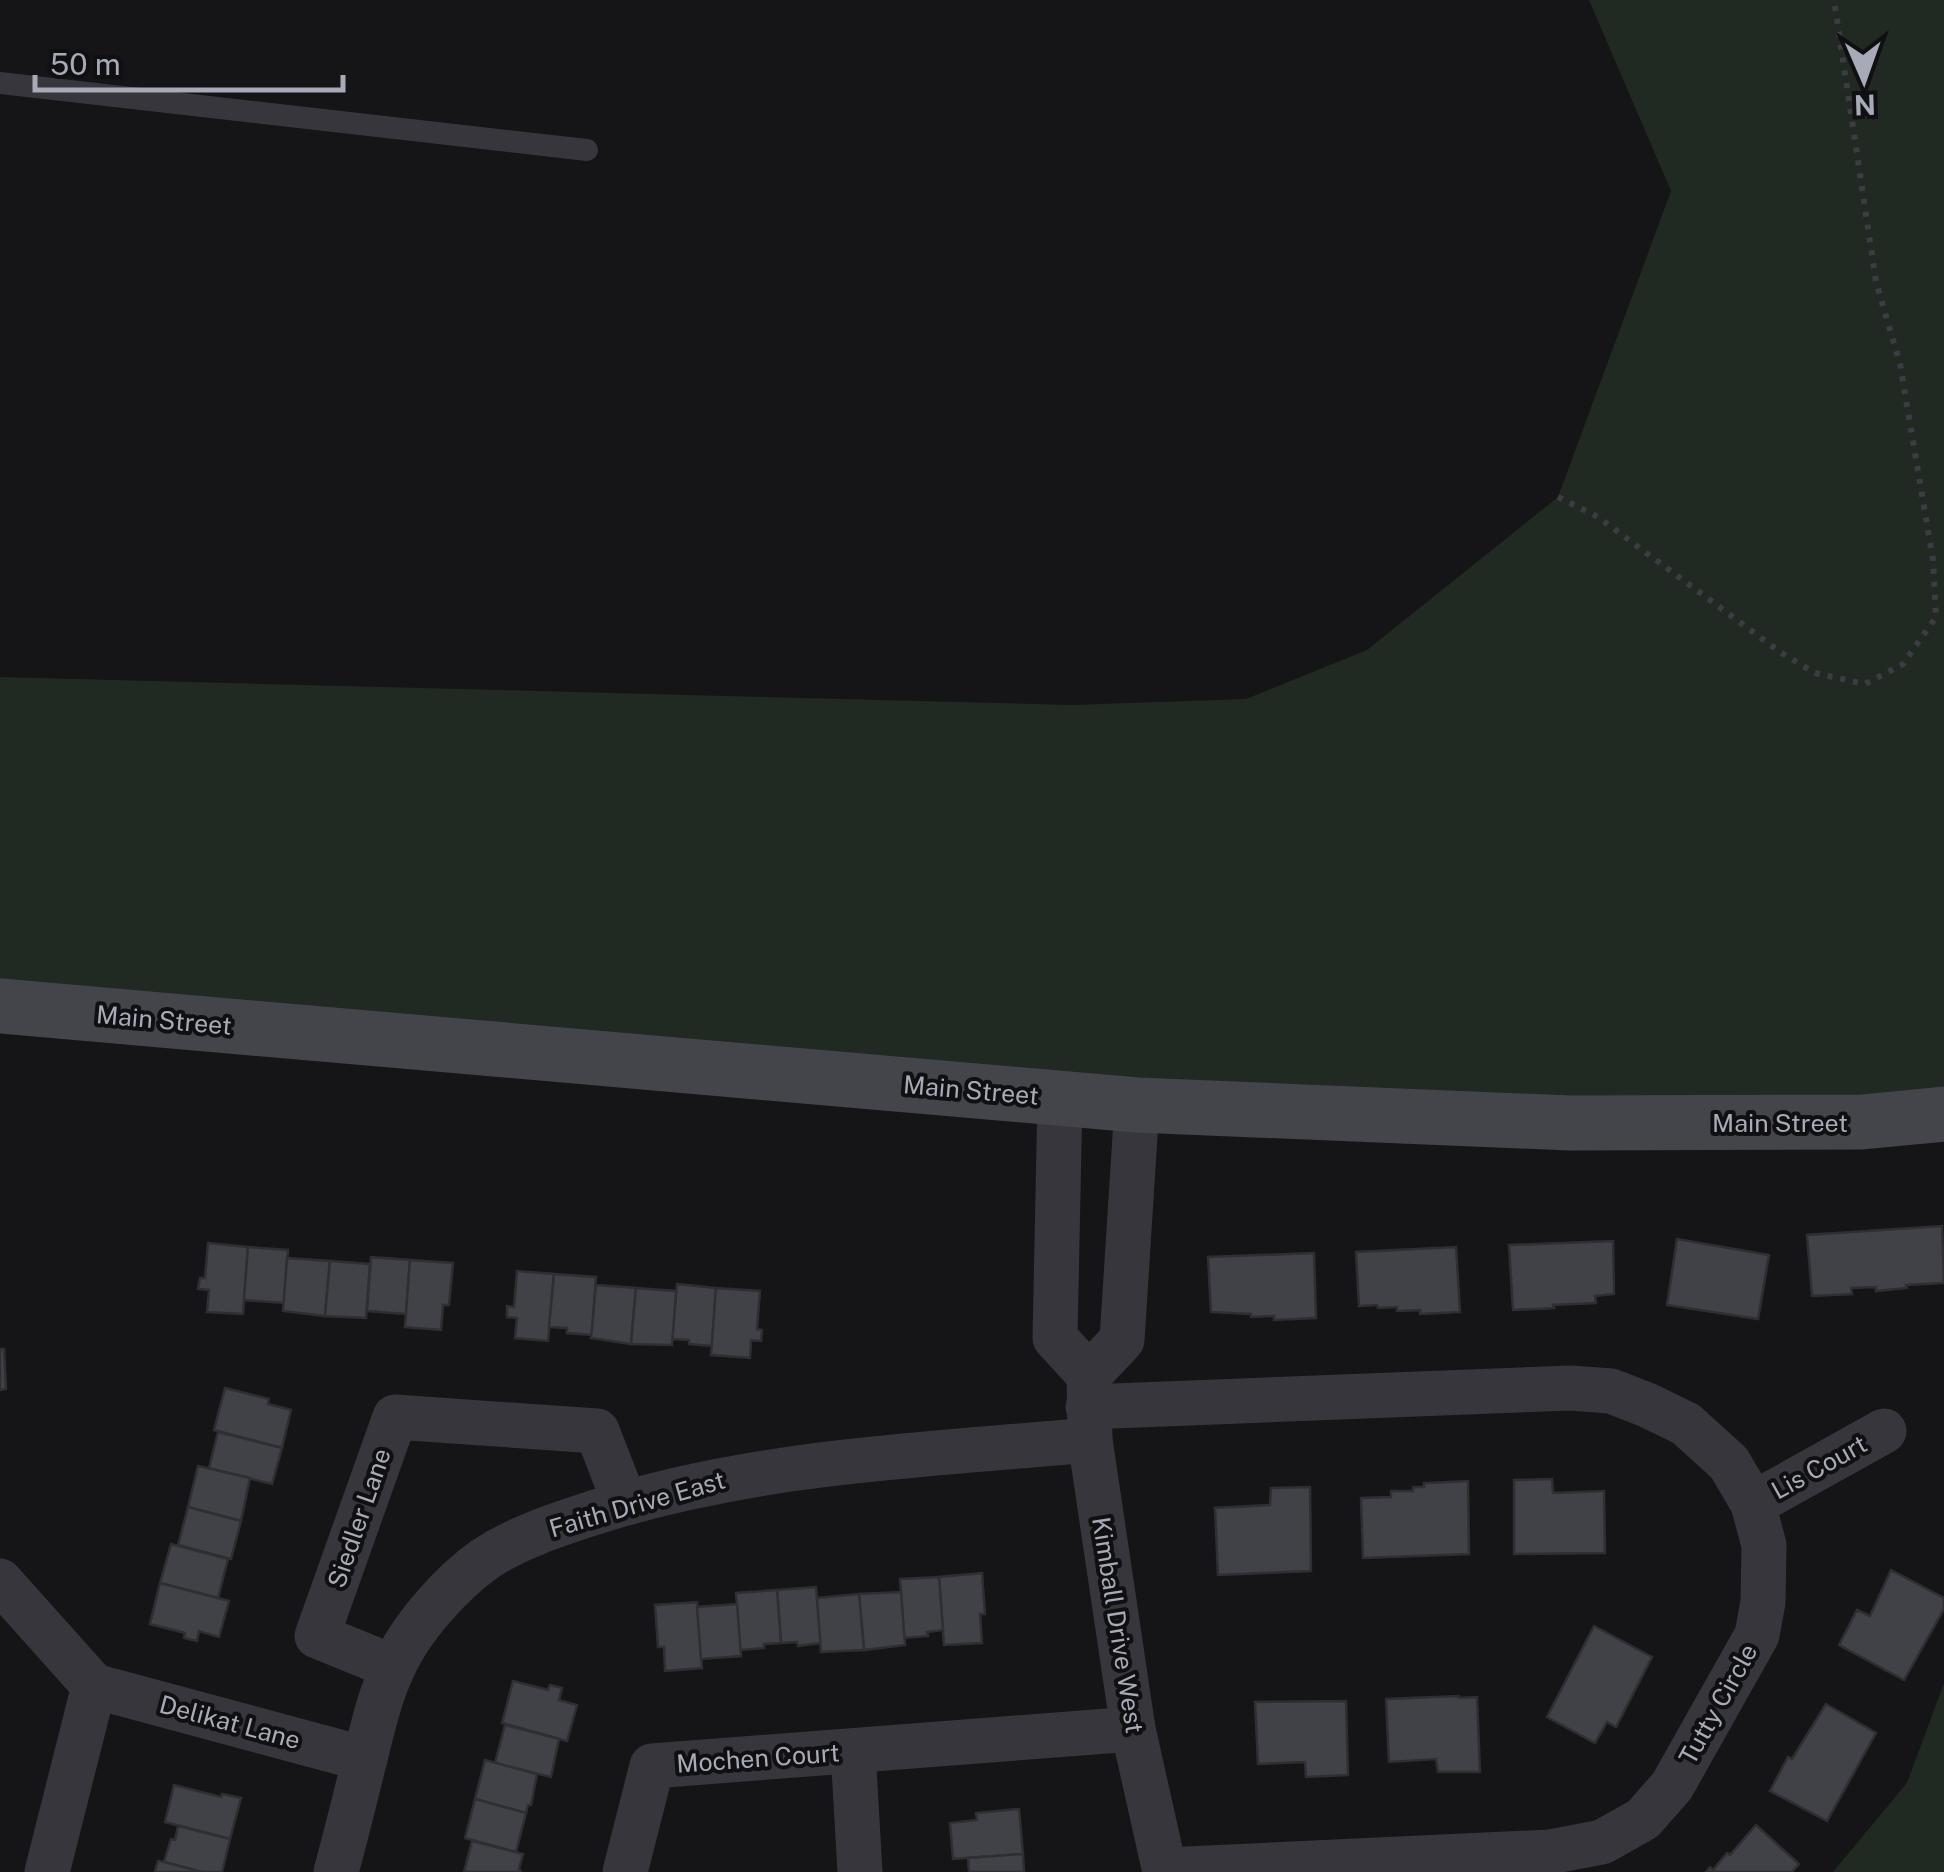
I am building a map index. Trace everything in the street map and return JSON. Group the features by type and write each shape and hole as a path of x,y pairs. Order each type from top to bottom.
{"main road":[{"name":"Main Street","path":"0,1006 1137,1105 1570,1123 1862,1122 1944,1114"}],"street":[{"path":"1060,1098 1055,1338 1089,1407"},
{"path":"1089,1407 1122,1340 1137,1105"},
{"name":"Tutty Circle","path":"1089,1407 1570,1388 1610,1391 1686,1424 1729,1462 1753,1504 1764,1545 1763,1602 1757,1635 1672,1786 1643,1819 1602,1842 1549,1852 1165,1871"},
{"name":"Faith Drive East","path":"336,1872 374,1723 393,1666 452,1586 488,1558 551,1526 680,1488 819,1465 1089,1407"},
{"name":"Kimball Drive West","path":"1089,1407 1132,1728 1165,1871"},
{"name":"Siedler Lane","path":"393,1666 317,1636 395,1416 596,1431 625,1502"},
{"name":"Lis Court","path":"1753,1504 1884,1431"},
{"path":"0,1582 94,1686 47,1872"},
{"name":"Delikat Lane","path":"94,1686 365,1760"},
{"name":"Mochen Court","path":"624,1872 652,1766 1132,1728"},
{"name":"Mochen Court","path":"852,1751 860,1872"}],"lane":[{"path":"0,83 586,150"}],"path":[{"path":"1558,497 1598,518 1780,652 1815,672 1864,684 1903,664 1936,617 1933,560 1900,364 1876,282 1834,0"}],"shaded area":[{"path":"1589,0 1944,0 1944,1114 1570,1123 0,1006 0,677 1073,705 1246,699 1367,650 1558,497 1671,191"},
{"path":"1944,1683 1944,1872 1833,1872 1907,1783"}],"building":[{"path":"1942,1226 1944,1283 1876,1291 1876,1287 1851,1288 1852,1294 1812,1296 1807,1235"},
{"path":"1677,1239 1769,1255 1758,1319 1667,1305"},
{"path":"1613,1241 1614,1294 1595,1296 1596,1303 1513,1310 1509,1245"},
{"path":"208,1243 248,1247 243,1314 207,1312 209,1290 198,1289 200,1278 205,1278"},
{"path":"248,1247 288,1250 284,1303 244,1300"},
{"path":"1456,1247 1460,1312 1420,1314 1420,1310 1359,1306 1356,1252"},
{"path":"1314,1253 1316,1318 1274,1320 1274,1316 1211,1312 1208,1257"},
{"path":"371,1257 410,1260 406,1314 367,1311"},
{"path":"287,1258 330,1261 325,1316 283,1311"},
{"path":"410,1260 453,1263 449,1305 443,1305 441,1330 405,1327"},
{"path":"330,1261 370,1264 366,1318 325,1316"},
{"path":"517,1271 554,1274 548,1341 515,1338 517,1318 507,1317 507,1306 514,1307"},
{"path":"554,1274 596,1277 592,1335 549,1327"},
{"path":"677,1284 716,1288 712,1346 672,1339"},
{"path":"596,1285 636,1288 631,1344 591,1338"},
{"path":"636,1288 676,1291 672,1345 631,1344"},
{"path":"716,1288 760,1291 757,1329 762,1330 761,1341 751,1340 750,1358 711,1355"},
{"path":"0,1349 4,1349 6,1389 0,1390"},
{"path":"225,1388 269,1399 268,1404 291,1410 282,1448 214,1430"},
{"path":"218,1432 282,1448 272,1484 209,1468"},
{"path":"198,1466 250,1478 241,1521 188,1507"},
{"path":"1552,1479 1553,1493 1604,1491 1605,1553 1514,1554 1514,1480"},
{"path":"1468,1481 1469,1554 1363,1558 1361,1498 1391,1497 1391,1491 1413,1491 1413,1487 1424,1487 1424,1483"},
{"path":"1310,1487 1311,1571 1218,1575 1215,1508 1270,1505 1271,1488"},
{"path":"188,1507 241,1521 231,1559 178,1545"},
{"path":"171,1544 228,1559 218,1598 160,1583"},
{"path":"1891,1570 1944,1598 1944,1609 1904,1680 1839,1645 1857,1610 1870,1616"},
{"path":"982,1573 982,1643 944,1645 939,1577"},
{"path":"939,1577 943,1630 904,1638 900,1579"},
{"path":"160,1583 229,1601 219,1637 199,1631 197,1641 184,1638 185,1633 150,1624"},
{"path":"816,1587 821,1643 781,1643 777,1590"},
{"path":"777,1590 781,1643 740,1650 736,1593"},
{"path":"901,1592 905,1645 864,1650 859,1594"},
{"path":"859,1594 864,1650 821,1652 817,1598"},
{"path":"697,1602 702,1668 665,1671 664,1647 658,1647 655,1605"},
{"path":"737,1604 741,1656 701,1659 697,1607"},
{"path":"1594,1626 1652,1657 1616,1727 1607,1722 1595,1743 1547,1717"},
{"path":"513,1681 548,1690 550,1685 562,1688 559,1700 577,1705 567,1741 502,1723"},
{"path":"1477,1697 1480,1772 1438,1772 1436,1759 1389,1762 1386,1699"},
{"path":"1346,1701 1348,1775 1306,1777 1305,1762 1258,1764 1255,1702"},
{"path":"1826,1704 1876,1733 1827,1821 1770,1791 1788,1757 1792,1759"},
{"path":"505,1725 559,1739 551,1777 495,1763"},
{"path":"485,1760 537,1774 526,1813 475,1799"},
{"path":"174,1785 241,1798 230,1839 165,1822"},
{"path":"475,1799 526,1813 516,1852 465,1838"},
{"path":"1019,1809 1023,1854 953,1859 950,1823 977,1820 976,1813"},
{"path":"1756,1825 1799,1864 1792,1872 1706,1872 1710,1867 1713,1870 1727,1853 1730,1855"},
{"path":"178,1826 230,1839 222,1872 202,1872 164,1862"},
{"path":"472,1841 523,1854 521,1872 464,1872"},
{"path":"1023,1854 1024,1872 969,1872 968,1858"},
{"path":"158,1861 164,1862 202,1872 155,1872"}]}
